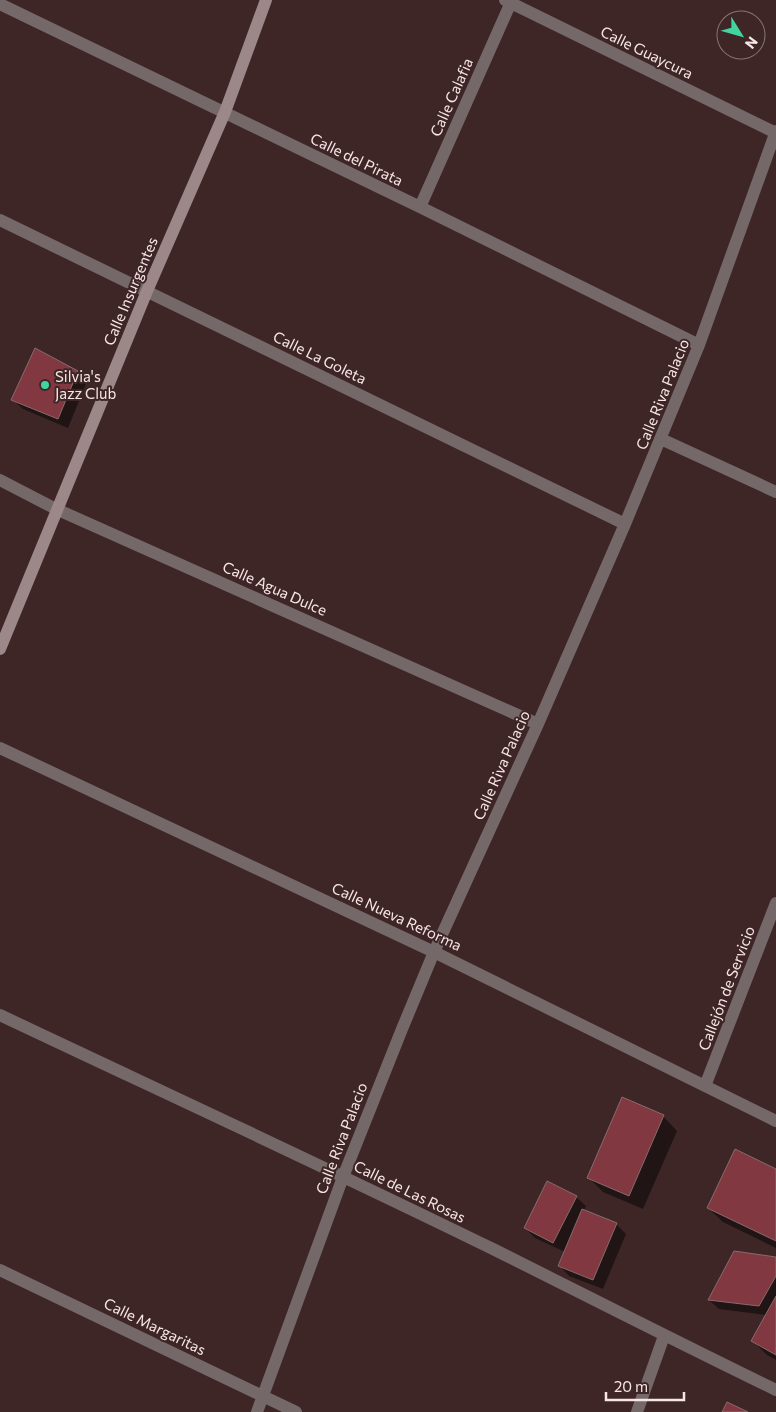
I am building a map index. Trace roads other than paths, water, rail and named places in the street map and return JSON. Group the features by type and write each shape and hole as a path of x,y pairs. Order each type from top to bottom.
{"street":[{"name":"Calle Insurgentes","path":"0,649 147,291 225,112 266,0"},
{"name":"Calle Guaycura","path":"509,1 776,132"},
{"name":"Calle Calafia","path":"420,207 509,1"},
{"name":"Calle del Pirata","path":"0,4 420,207 699,346"},
{"name":"Calle Riva Palacio","path":"257,1412 343,1177 434,952 538,724 626,524 699,346 776,132"},
{"name":"Calle La Goleta","path":"0,220 626,524"},
{"path":"661,439 776,492"},
{"name":"Calle Agua Dulce","path":"0,480 56,509 538,724"},
{"name":"Calle Nueva Reforma","path":"0,748 434,952 776,1122"},
{"name":"Callejón de Servicio","path":"705,1086 776,903"},
{"name":"Calle de Las Rosas","path":"0,1016 494,1249 664,1336 776,1390"},
{"name":"Calle Margaritas","path":"0,1270 296,1412"},
{"path":"638,1412 664,1336"}],"place":[{"name":"Silvia's Jazz Club","path":"45,385"}]}
